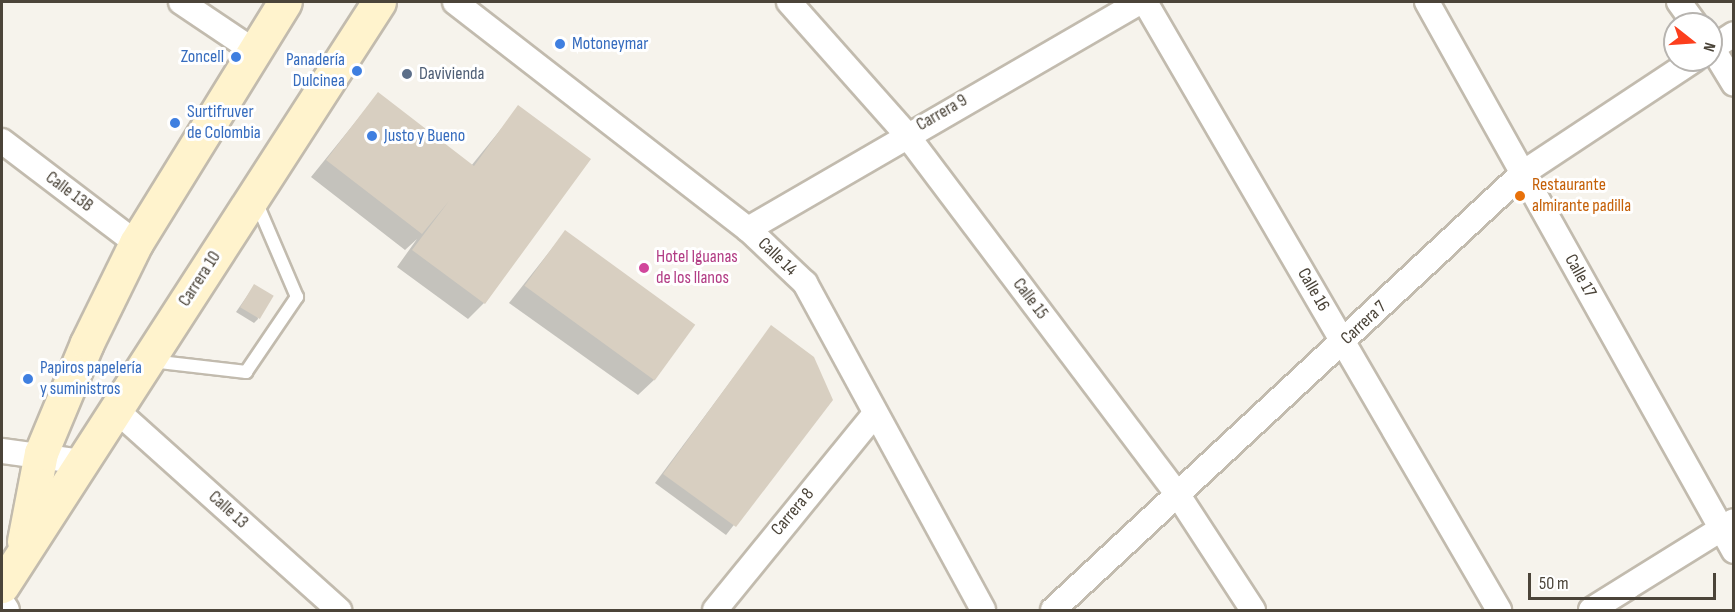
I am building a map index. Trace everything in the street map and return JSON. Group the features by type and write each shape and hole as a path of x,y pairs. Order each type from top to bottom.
{"street":[{"path":"181,2 254,51"},
{"name":"Carrera 10","path":"22,556 41,453 136,243 285,2"},
{"name":"Carrera 10","path":"2,586 379,2"},
{"name":"Calle 14","path":"455,2 748,229 805,283 874,415 983,610"},
{"name":"Calle 15","path":"789,2 906,134 1176,492 1253,610"},
{"name":"Carrera 9","path":"748,229 906,134 1138,2"},
{"name":"Calle 16","path":"1145,2 1499,610"},
{"name":"Calle 17","path":"1427,2 1523,173 1727,525 1734,551"},
{"path":"1723,71 1734,84"},
{"name":"Carrera 7","path":"1053,610 1176,492 1343,343 1523,173 1675,72"},
{"name":"Calle 13B","path":"2,141 136,243"},
{"name":"Calle 13","path":"116,410 339,610"},
{"name":"Carrera 8","path":"715,610 874,415"},
{"path":"2,451 41,453 82,462"},
{"path":"1591,610 1727,525"},
{"path":"2,602 7,610"}],"lane":[{"path":"147,361 246,372 297,297 254,196"}],"building":[{"path":"378,92 474,166 518,105 591,159 485,304 412,250 449,201 422,234 326,160"},
{"path":"565,230 695,325 655,380 524,286"},
{"path":"254,284 274,296 260,319 240,307"},
{"path":"771,325 814,357 833,400 736,527 663,474"}],"place":[{"name":"Motoneymar","path":"560,44"},
{"name":"Zoncell","path":"236,57"},
{"name":"Panadería Dulcinea","path":"357,71"},
{"name":"Davivienda","path":"407,74"},
{"name":"Surtifruver de Colombia","path":"175,123"},
{"name":"Justo y Bueno","path":"372,136"},
{"name":"Restaurante almirante padilla","path":"1520,196"},
{"name":"Hotel Iguanas de los llanos","path":"644,268"},
{"name":"Papiros papelería y suministros","path":"28,379"}]}
